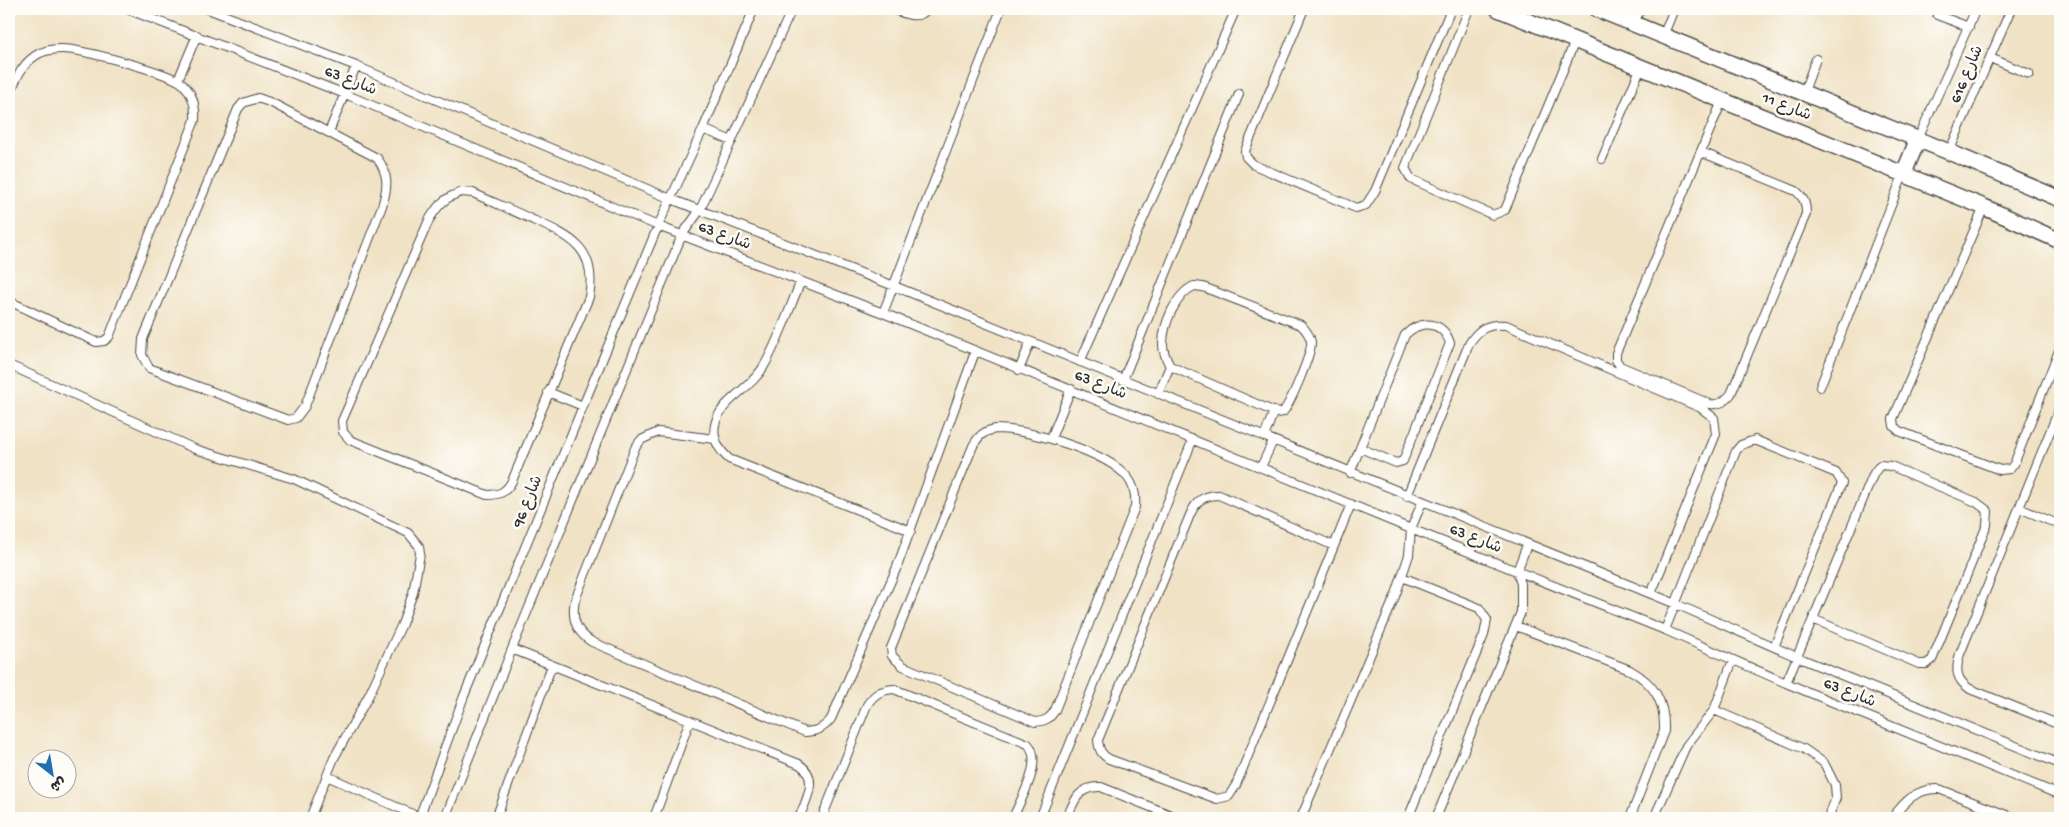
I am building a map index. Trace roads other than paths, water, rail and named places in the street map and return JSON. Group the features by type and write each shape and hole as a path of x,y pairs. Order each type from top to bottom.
{"street":[{"name":"شارع 11","path":"1498,9 1984,207 2060,241"},
{"name":"شارع 11","path":"1597,9 2060,199"},
{"path":"1903,175 1918,140"}],"lane":[{"name":"شارع 63","path":"127,9 345,94 682,236 883,313 1411,529 1665,630 1786,683 2060,796"},
{"name":"شارع 63","path":"208,9 356,66 671,199 894,286 1030,343 1676,604 1797,657 2060,764"},
{"name":"شارع 96","path":"419,818 464,696 583,406 658,226 703,129 754,9"},
{"path":"445,818 512,649 682,236 700,210 792,9"},
{"path":"892,9 914,16 922,15 927,9"},
{"path":"883,313 1002,9"},
{"path":"1080,362 1236,9"},
{"path":"1304,9 1245,151 1246,157 1254,165 1356,208 1366,205 1375,191 1451,9"},
{"path":"1469,9 1404,168 1411,179 1493,214 1505,210 1575,41"},
{"path":"1634,24 1640,9"},
{"path":"1663,36 1674,9"},
{"name":"شارع 616","path":"1918,140 1976,9"},
{"name":"شارع 616","path":"1949,152 2011,9"},
{"path":"1937,15 1969,27"},
{"path":"178,80 197,35"},
{"path":"9,96 20,70 29,61 51,49 76,51 137,66 178,80 192,97 195,120 109,337 104,341 96,342 9,301"},
{"path":"1990,58 2029,74"},
{"path":"1803,94 1816,59"},
{"path":"329,132 356,66"},
{"path":"1602,159 1641,68"},
{"path":"1123,380 1239,94"},
{"path":"250,100 266,100 329,132 376,158 385,168 388,181 382,206 302,413 296,418 281,418 149,368 142,354 143,339 238,109 250,100"},
{"path":"1701,152 1796,191 1803,197 1806,205 1806,214 1731,394 1726,401 1718,405 1710,404 1627,370 1616,360 1618,346 1722,101"},
{"path":"703,129 732,141"},
{"path":"1820,387 1903,175"},
{"path":"474,193 568,236 584,253 591,274 589,297 548,392 512,481 507,490 498,495 487,495 350,440 343,432 342,421 428,220 442,201 452,195 474,193"},
{"path":"1984,207 1893,419 1894,426 1898,431 2000,470 2010,469 2014,464 2060,348"},
{"path":"801,281 764,368 723,408 716,423 715,439 720,450 729,459 911,531"},
{"path":"1158,394 1170,366 1162,345 1164,334 1180,297 1186,290 1194,286 1203,287 1301,325 1310,336 1311,350 1286,408 1281,413 1274,412 1170,366"},
{"path":"1350,473 1405,335 1412,328 1421,324 1431,324 1440,328 1447,334 1450,343 1403,461 1396,463 1360,448"},
{"path":"1407,496 1469,344 1475,334 1484,327 1495,324 1506,325 1701,408 1714,418 1716,434 1650,594"},
{"path":"1019,370 1030,343"},
{"path":"715,439 658,432 641,440 636,448 575,600 574,620 584,637 805,732 815,732 824,727 831,719 911,531 975,352"},
{"path":"9,365 195,448 294,479 408,533 419,546 420,562 413,594 402,624 369,695 339,749 310,818"},
{"path":"1051,438 1071,389"},
{"path":"548,392 583,406"},
{"path":"2060,407 1960,654 1956,674 1961,683 1970,689 2060,725"},
{"path":"1264,437 1274,412"},
{"path":"1010,429 1051,438 1105,461 1122,471 1131,483 1136,497 1135,507 1055,710 1051,717 1044,722 1035,722 904,666 892,656 891,648 978,437 986,431 1010,429"},
{"path":"1040,818 1194,439"},
{"path":"1665,630 1733,458 1741,445 1756,440 1836,472 1842,479 1840,491 1774,647"},
{"path":"1261,467 1273,441"},
{"path":"1786,683 1874,473 1880,465 1892,466 1983,505 1988,511 1988,525 1936,652 1932,660 1926,664 1911,661 1813,619"},
{"path":"1334,546 1219,495 1209,495 1200,499 1190,515 1098,740 1102,755 1217,799 1229,796 1236,785 1334,546 1351,504"},
{"path":"1301,818 1402,577 1409,555 1411,529 1422,502"},
{"path":"2019,508 2060,525"},
{"path":"1436,818 1516,626 1523,598 1517,571 1527,545"},
{"path":"1402,577 1479,608 1487,620 1484,635 1408,818"},
{"path":"1516,626 1630,670 1654,688 1661,702 1664,716 1664,731 1630,818"},
{"path":"512,649 804,768 808,773 811,785 799,818"},
{"path":"1654,818 1686,746 1714,710 1733,660"},
{"path":"496,818 552,665"},
{"path":"822,818 867,705 873,696 883,690 894,689 1028,744 1033,749 1036,763 1013,818"},
{"path":"1714,710 1804,749 1824,763 1835,785 1836,798 1828,818"},
{"path":"654,818 690,720"},
{"path":"327,776 419,818"},
{"path":"1067,818 1077,795 1093,787 1102,787 1178,818"},
{"path":"1892,818 1911,797 1929,789 1939,789 2014,818"}]}
